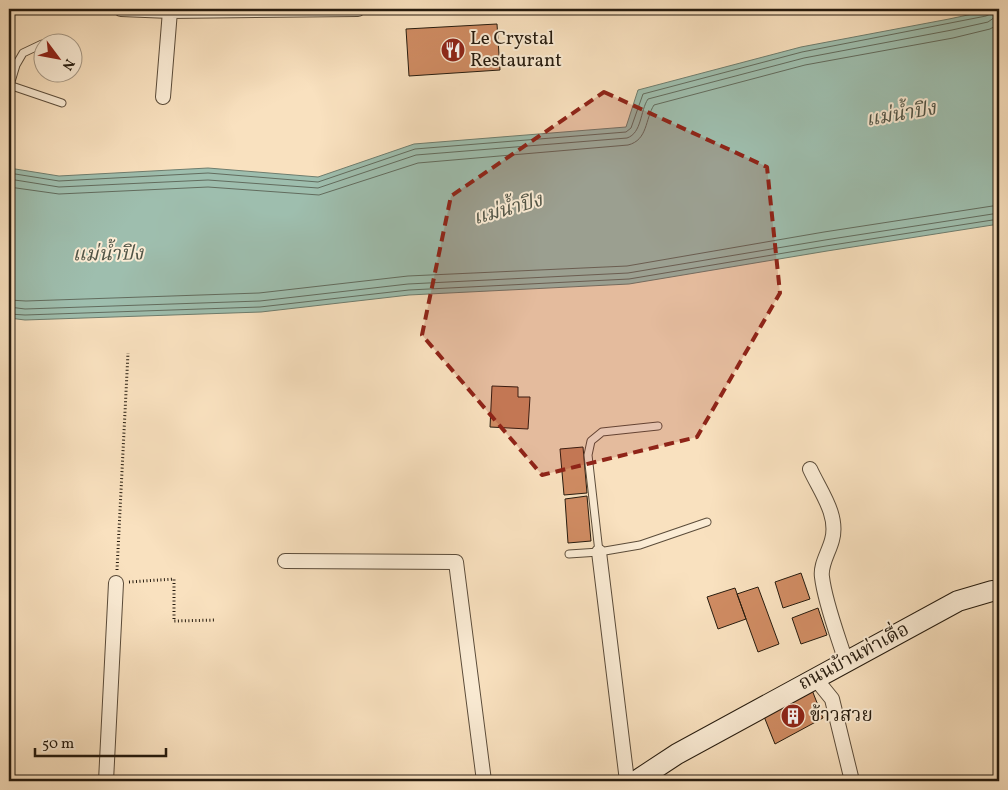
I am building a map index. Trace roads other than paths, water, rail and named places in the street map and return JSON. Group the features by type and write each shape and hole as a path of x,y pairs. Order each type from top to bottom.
{"street":[{"path":"121,9 170,11 358,9"},
{"path":"164,97 170,11"},
{"path":"810,469 832,516 834,529 821,574 846,662"},
{"path":"599,552 627,781"},
{"path":"285,561 456,562 484,781"},
{"path":"106,781 116,583"},
{"name":"ถนนบ้านท่าเดื่อ","path":"636,781 677,754 958,601 999,591"},
{"path":"815,678 832,699 852,781"}],"lane":[{"path":"32,49 23,53 16,65 9,85 62,103"},
{"path":"599,552 588,455 591,441 602,432 658,426"},
{"path":"569,554 599,552 640,544 707,522"}],"water":[{"name":"แม่น้ำปิง","path":"999,9 999,224 629,284 409,295 261,312 25,320 9,318 9,168 59,176 208,168 318,177 414,144 626,127 638,90 801,47"}],"place":[{"name":"Le Crystal Restaurant","path":"453,50"},
{"name":"ข้าวสวย","path":"793,716"}]}
